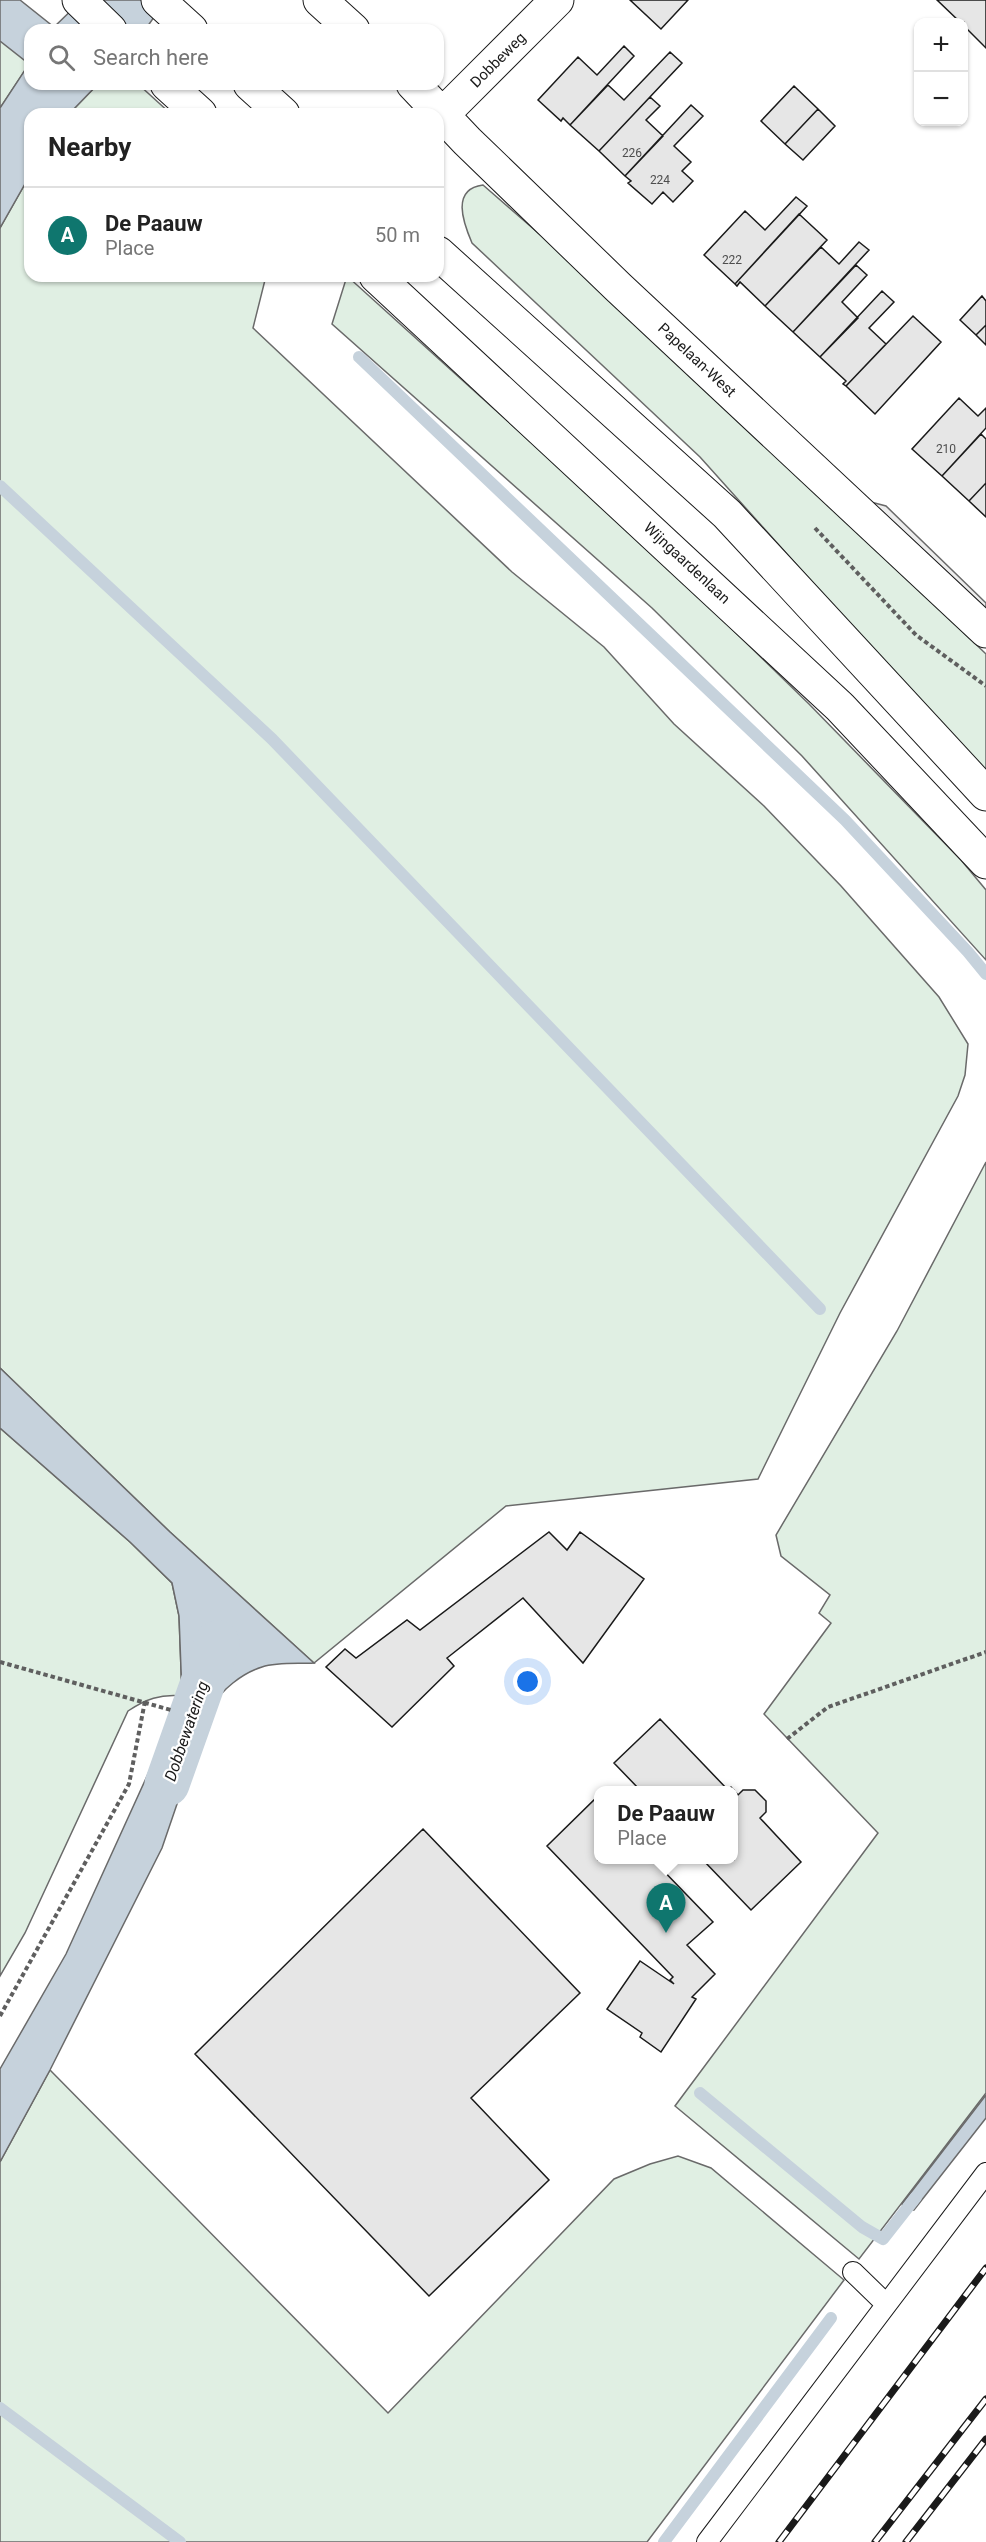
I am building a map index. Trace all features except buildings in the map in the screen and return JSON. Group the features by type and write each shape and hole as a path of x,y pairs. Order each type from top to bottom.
{"main road":[{"path":"79,0 104,24"},
{"path":"320,0 346,24"},
{"name":"Dobbeweg","path":"444,113 557,0"},
{"path":"174,90 193,108"},
{"path":"257,90 276,108"},
{"name":"Papelaan-West","path":"418,90 433,108"},
{"name":"Papelaan-West","path":"444,121 986,631"},
{"path":"444,258 727,514 986,794"},
{"name":"Wijngaardenlaan","path":"382,282 840,706 986,862"}],"lane":[{"path":"707,2542 885,2303 986,2173"},
{"path":"853,2272 885,2303"}],"path":[{"path":"787,1738 828,1707 986,1652"},
{"path":"0,1662 171,1710"},
{"path":"0,2016 129,1784 145,1701"}],"green space":[{"path":"0,14 24,32 24,72 0,108"},
{"path":"92,90 145,90 164,108 75,108"},
{"path":"483,185 634,316 986,654 986,776 700,457 472,243 465,226 463,200 473,188"},
{"path":"24,186 24,282 264,282 253,328 512,572 604,647 674,724 764,806 841,886 939,997 968,1044 965,1075 958,1096 840,1313 758,1479 506,1506 314,1663 170,1532 0,1368 0,228"},
{"path":"345,282 354,282 658,557 809,704 961,860 986,890 986,960 802,756 652,608 332,324"},
{"path":"986,1162 986,2093 859,2259 675,2106 878,1833 764,1714 831,1623 819,1613 830,1595 781,1556 776,1535 897,1331"},
{"path":"0,1428 130,1542 172,1583 179,1616 182,1696 154,1698 128,1711 25,1933 0,1976"},
{"path":"50,2070 388,2413 614,2179 650,2164 678,2156 711,2168 844,2280 647,2542 0,2542 0,2162"}],"shaded area":[{"path":"867,501 886,506 986,603 986,615"}],"water":[{"path":"0,0 20,0 50,24 24,24 24,60 0,41"},
{"path":"82,0 166,0 149,24 57,24"},
{"path":"24,72 24,90 92,90 75,108 24,108 24,186 0,228 0,108"},
{"path":"0,1368 170,1532 314,1663 275,1664 255,1670 226,1689 212,1708 182,1696 179,1616 172,1583 130,1542 0,1428"},
{"path":"173,1719 202,1731 162,1848 50,2070 0,2162 0,2069 66,1954"},
{"path":"986,2095 986,2118 914,2210 904,2210 902,2204"}],"waterway":[{"path":"359,357 845,820 986,974"},
{"path":"0,486 272,739 820,1309"},
{"name":"Dobbewatering","path":"167,1784 217,1643"},
{"path":"700,2093 862,2227 883,2239 916,2197"},
{"path":"664,2542 831,2318"},
{"path":"0,2408 180,2542"}],"railway":[{"path":"779,2542 986,2268"},
{"path":"875,2542 986,2399"},
{"path":"906,2542 986,2439"}],"place":[{"name":"De Paauw","path":"666,1933"}]}
